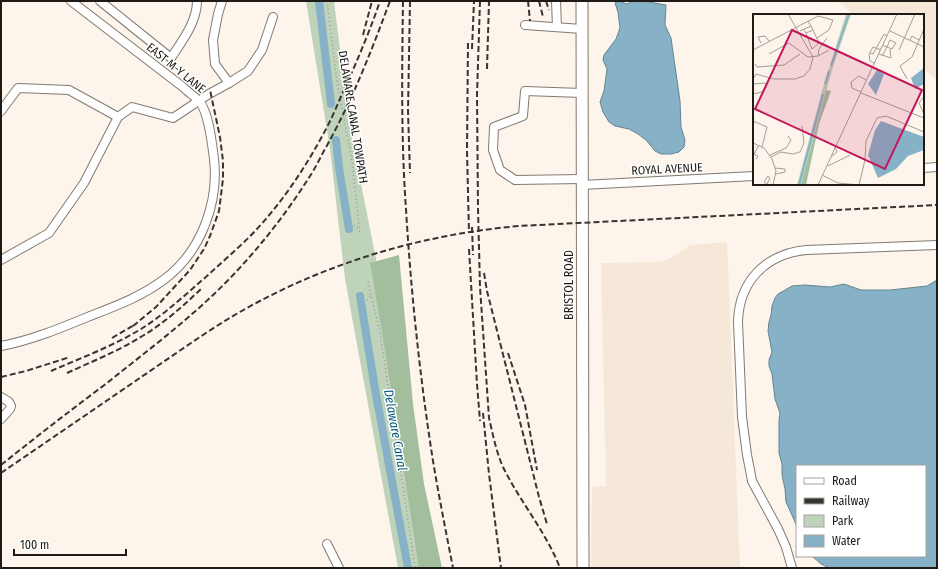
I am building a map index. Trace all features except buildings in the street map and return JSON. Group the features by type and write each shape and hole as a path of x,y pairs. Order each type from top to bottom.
{"main road":[{"name":"BRISTOL ROAD","path":"582,1 583,568"}],"street":[{"name":"EAST M-Y LANE","path":"1,346 30,340 130,300 165,279 186,258 198,240 211,203 215,183 213,154 208,126 199,101 71,1"},
{"path":"100,1 171,58 187,33 195,15 197,1"},
{"path":"222,1 213,40 215,64 229,83"},
{"path":"556,1 557,28"},
{"path":"1,260 49,232 84,183 118,117 132,107 173,118 248,71 262,50 272,17"},
{"path":"525,25 582,29"},
{"path":"1,111 18,88 69,90 118,117"},
{"name":"ROYAL AVENUE","path":"582,93 525,91 523,116 494,127 493,150 500,170 515,180 582,182 753,176"},
{"path":"924,168 937,167"},
{"path":"792,568 786,546 752,481 747,455 742,417 738,322 739,308 744,294 750,281 765,265 778,257 791,252 806,250 937,245"},
{"path":"1,397 9,402 11,406 1,419"},
{"path":"327,544 339,568"}],"path":[{"name":"DELAWARE CANAL TOWPATH","path":"327,1 337,82 352,161 360,235"},
{"path":"354,225 360,230"},
{"path":"368,282 380,332 415,568"},
{"path":"367,300 371,294"}],"shaded area":[{"path":"837,1 937,1 937,80 924,70 924,14 853,14"},
{"path":"727,242 740,568 591,568 592,487 606,486 601,263 660,262 673,257 690,245"}],"green space":[{"path":"306,1 334,1 350,129 378,269 421,568 398,568 345,279 330,149"},
{"path":"399,255 413,404 424,484 442,568 419,568 370,263"}],"water":[{"path":"619,1 627,4 633,1 644,1 666,5 665,25 671,38 680,101 681,127 685,140 684,147 679,152 661,154 655,151 646,140 638,134 629,129 615,126 609,122 603,112 600,102 604,91 607,69 603,60 604,55 616,39 620,28 615,3"},
{"path":"937,280 937,568 829,568 821,564 813,557 926,557 926,465 796,465 796,524 786,502 782,464 779,453 780,413 775,399 772,374 769,366 769,360 772,352 768,331 772,306 778,294 792,286 805,285 830,287 844,284 861,290 890,290 927,286"}],"waterway":[{"name":"Delaware Canal","path":"319,1 331,104"},
{"name":"Delaware Canal","path":"336,140 349,229"},
{"name":"Delaware Canal","path":"360,296 375,389 408,568"}],"railway":[{"path":"363,35 372,1"},
{"path":"51,371 97,352 150,323 175,304 207,276 244,242 266,219 294,182 326,129 358,57 380,1"},
{"path":"1,465 187,319 226,283 265,239 310,176 335,131 376,39 390,1"},
{"path":"403,1 403,157 410,272 428,430 453,568"},
{"path":"410,1 408,111 410,173"},
{"path":"472,49 474,1"},
{"path":"480,1 477,95 478,208 480,287 489,418 502,465 555,555 560,568"},
{"path":"487,69 489,1"},
{"path":"528,1 530,21"},
{"path":"539,1 543,17"},
{"path":"546,1 549,10"},
{"path":"468,43 467,151 469,233"},
{"path":"133,326 156,307 190,270 204,249 219,211 223,179 223,161 220,137 210,90"},
{"path":"1,473 199,337 241,311 320,273 385,251 451,235 519,226 937,205"},
{"path":"472,227 473,255"},
{"path":"469,249 480,421"},
{"path":"484,273 487,291 547,524"},
{"path":"67,373 112,352 147,333 172,315 201,289"},
{"path":"112,338 136,324"},
{"path":"508,353 525,405 537,470"},
{"path":"1,377 70,357"},
{"path":"483,413 501,568"}]}
